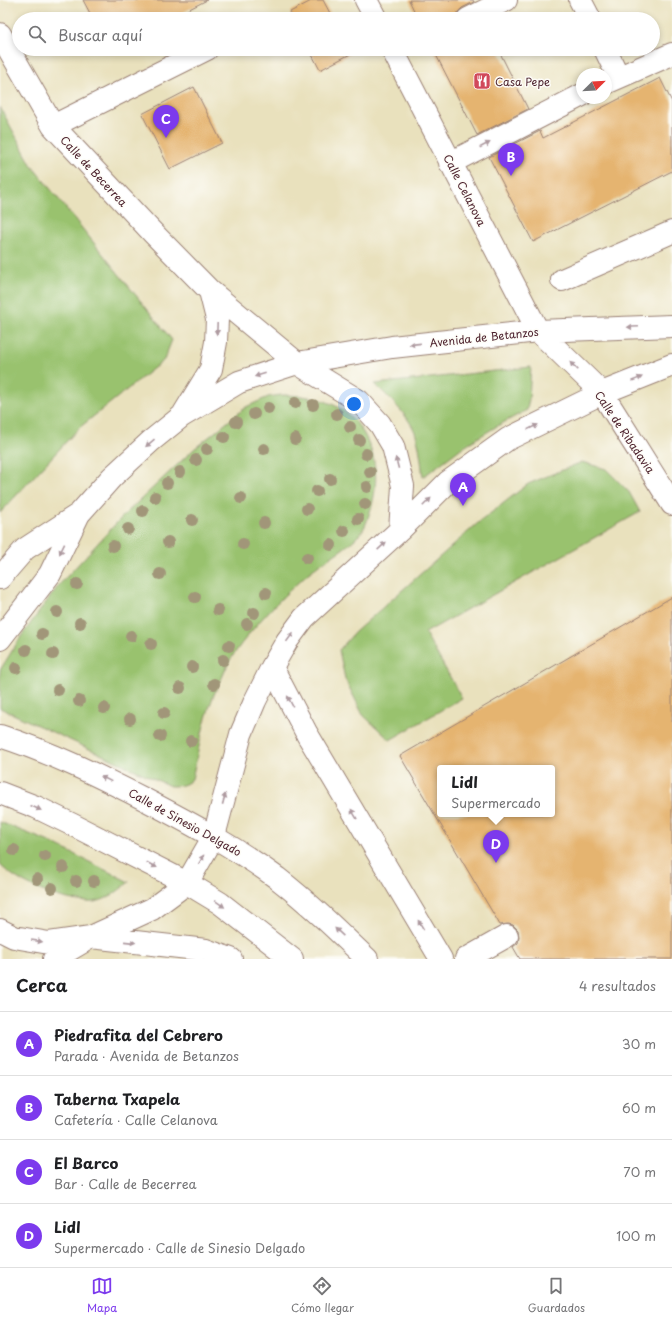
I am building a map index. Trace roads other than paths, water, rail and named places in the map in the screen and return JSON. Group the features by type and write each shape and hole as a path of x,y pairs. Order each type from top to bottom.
{"street":[{"path":"366,0 372,12"},
{"path":"482,12 506,0"},
{"path":"580,0 586,12"},
{"name":"Calle de Becerrea","path":"0,34 12,55"},
{"path":"612,79 672,54"},
{"name":"Calle de Becerrea","path":"12,56 52,126 210,291 297,363 359,401 380,424 392,446 403,486 400,530"},
{"path":"52,126 193,56"},
{"name":"Calle Celanova","path":"400,56 450,163 538,331"},
{"path":"607,56 609,68"},
{"path":"450,163 576,98"},
{"path":"562,280 672,232"},
{"path":"0,578 25,549 79,514 112,477 151,441 182,416 211,369 216,342 217,319 210,291"},
{"name":"Avenida de Betanzos","path":"182,416 239,382 297,363 392,347 538,331 672,326"},
{"name":"Calle de Ribadavia","path":"538,331 602,393 672,504"},
{"path":"54,959 91,938 152,909 187,883 214,836 241,734 255,701 287,641 304,618 400,530 448,482 508,439 602,393 672,365"},
{"path":"0,639 50,574 79,514"},
{"path":"272,667 307,734 441,959"},
{"name":"Calle de Sinesio Delgado","path":"0,736 84,768 214,836 246,856 278,879 329,923 367,959"},
{"path":"0,793 36,807 187,883 220,903 292,959"},
{"path":"0,930 14,937 49,943 91,938 206,950 231,959"},
{"path":"466,959 507,936"}],"place":[{"name":"Casa Pepe","path":"482,81"},
{"name":"El Barco","path":"166,138"},
{"name":"Taberna Txapela","path":"511,176"},
{"name":"Piedrafita del Cebrero","path":"463,506"},
{"name":"Lidl","path":"496,863"}]}
